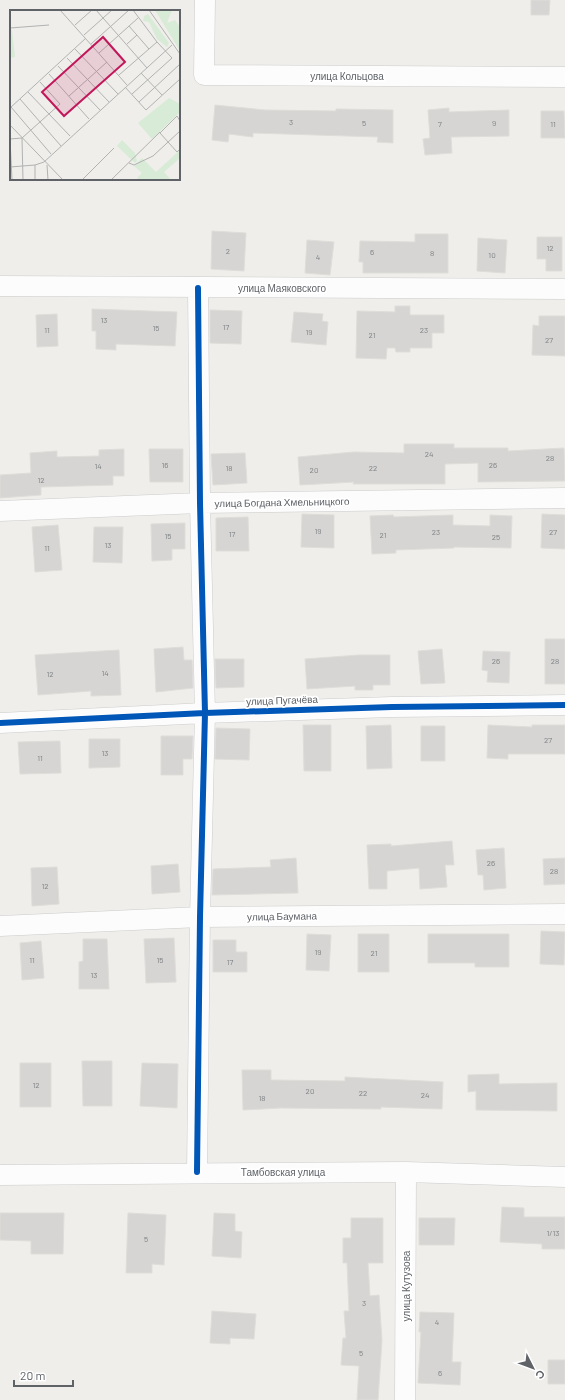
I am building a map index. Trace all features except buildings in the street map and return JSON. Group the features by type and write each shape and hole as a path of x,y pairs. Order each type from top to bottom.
{"street":[{"name":"улица Кольцова","path":"205,0 204,75 565,77"},
{"name":"улица Маяковского","path":"0,286 565,289"},
{"path":"197,1172 200,917 205,713 200,503 198,288"},
{"name":"улица Богдана Хмельницкого","path":"0,511 200,503 565,498"},
{"name":"улица Пугачёва","path":"0,723 205,713 392,707 565,706"},
{"name":"улица Баумана","path":"0,926 200,917 565,914"},
{"name":"Тамбовская улица","path":"0,1175 197,1172 406,1172 565,1177"},
{"name":"улица Кутузова","path":"405,1400 406,1172"}],"cycle path":[{"path":"197,1172 200,917 205,713 200,503 198,288"},
{"path":"0,723 205,713 392,707 565,705"}]}
